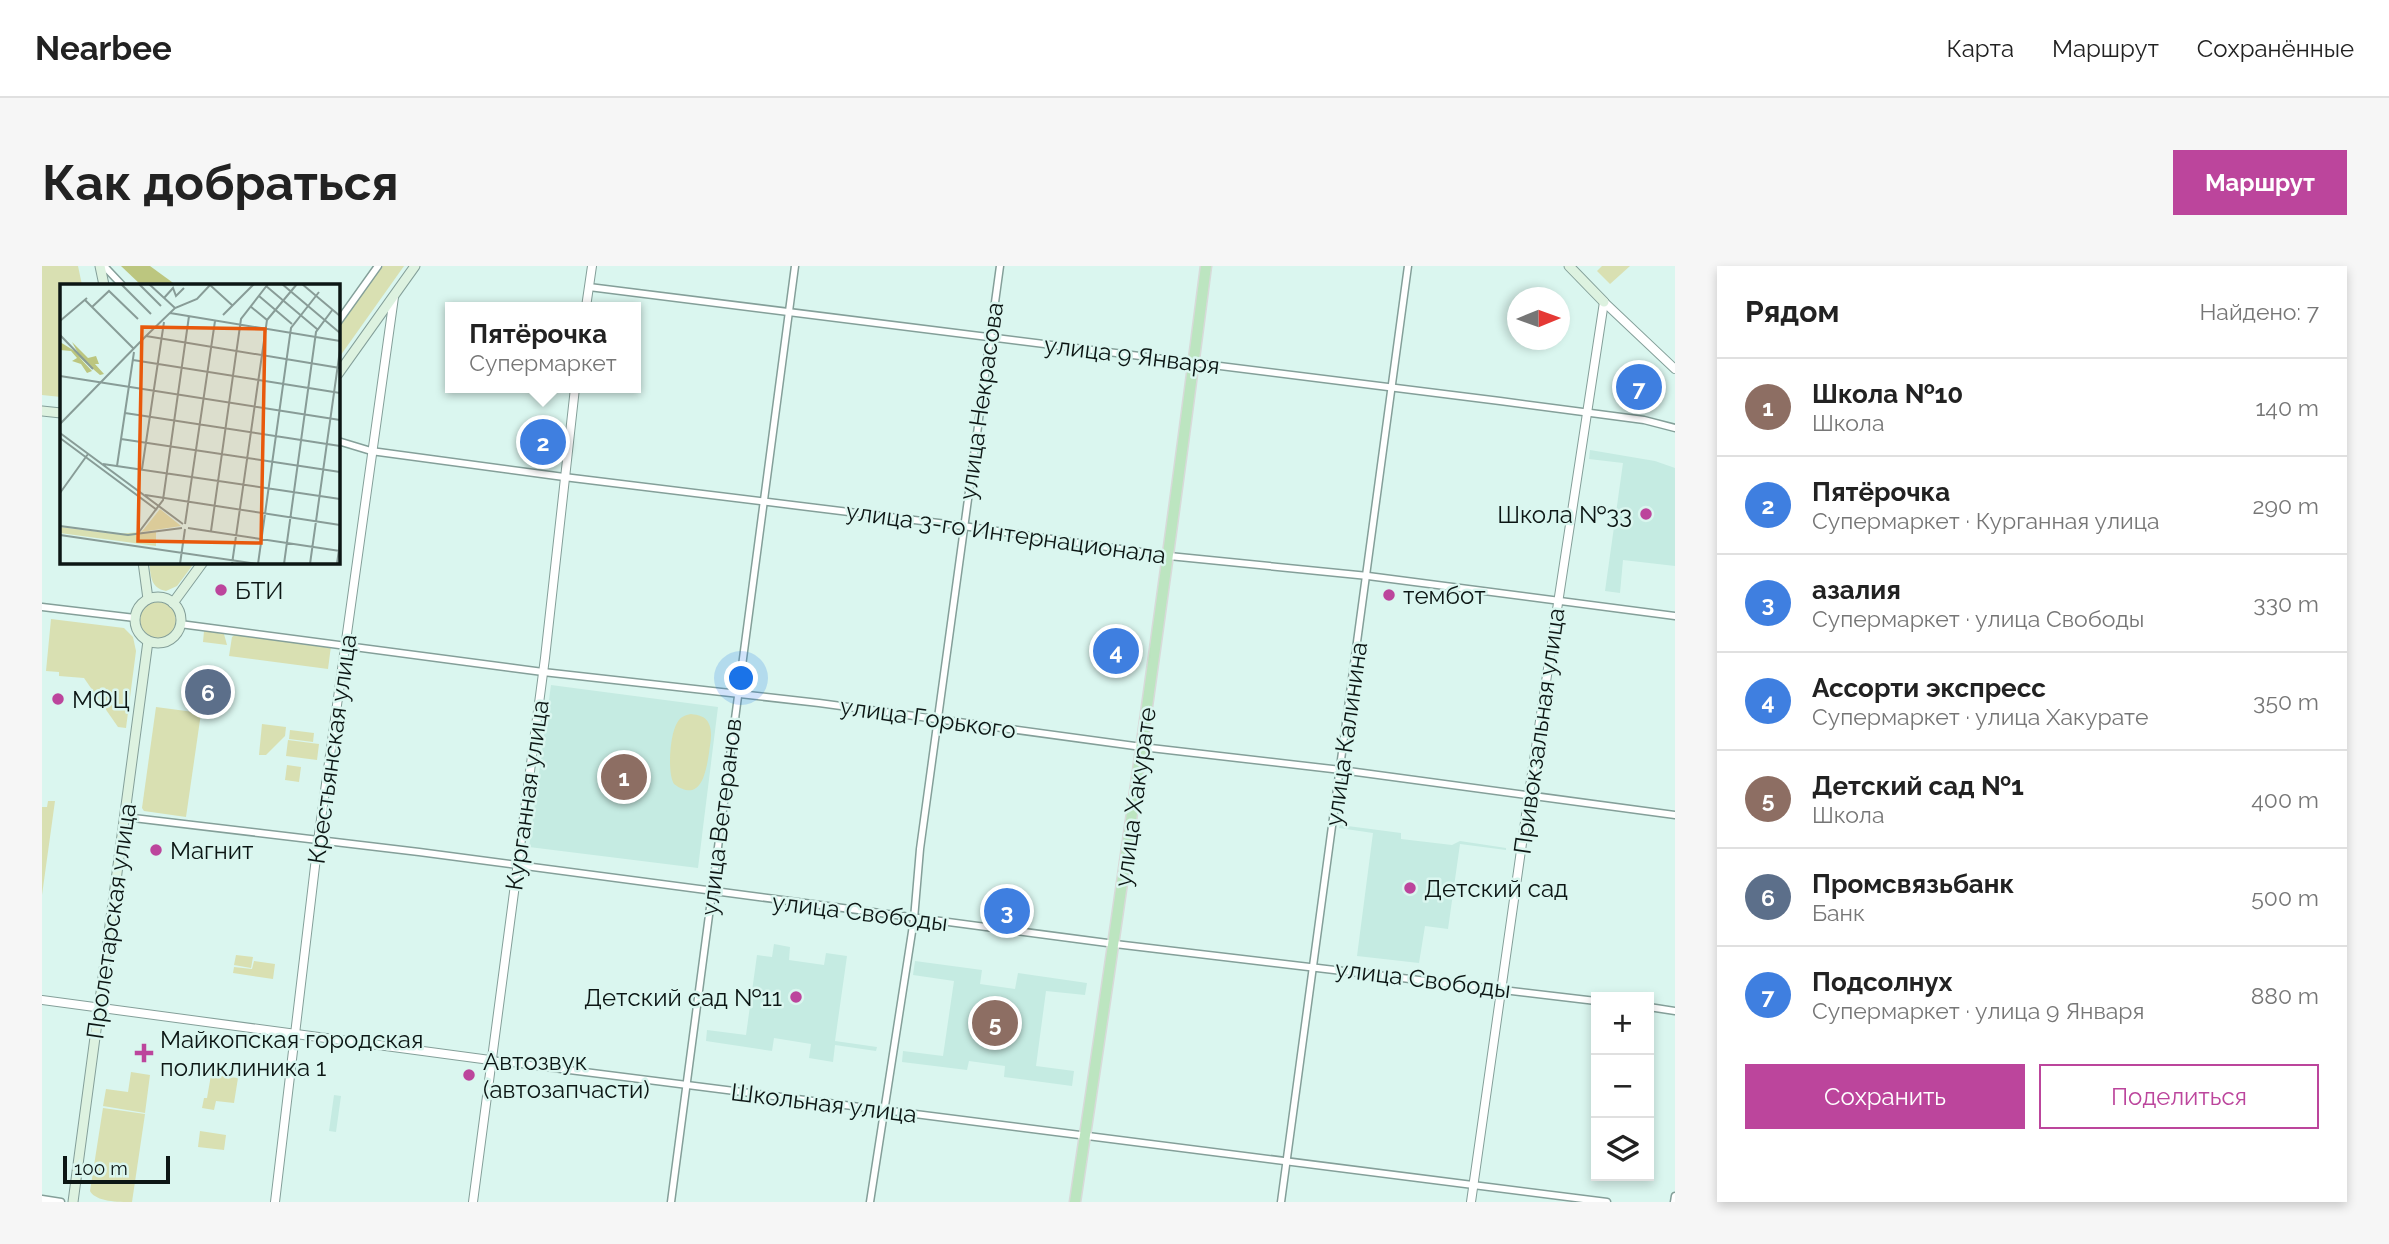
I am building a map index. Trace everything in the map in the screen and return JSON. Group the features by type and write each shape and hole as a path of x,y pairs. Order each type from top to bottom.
{"main road":[{"path":"102,266 104,284"},
{"path":"340,371 415,266"},
{"name":"улица Хакурате","path":"1075,1202 1115,944 1206,266"},
{"path":"1569,266 1604,302"},
{"path":"42,411 60,413"},
{"path":"143,564 148,599"},
{"path":"173,603 202,564"},
{"path":"161,597 173,603 180,615 177,632 168,641 148,641 139,633 135,618 140,606 148,599 161,597"},
{"name":"Пролетарская улица","path":"73,1202 148,641"}],"street":[{"path":"102,266 121,284"},
{"path":"340,319 378,266"},
{"path":"587,302 592,266"},
{"name":"улица Ветеранов","path":"671,1202 795,266"},
{"name":"улица Некрасова","path":"870,1202 882,1110 914,919 920,849 1000,266"},
{"name":"улица Калинина","path":"1281,1202 1408,266"},
{"name":"улица 9 Января","path":"589,287 1644,420 1675,428"},
{"name":"Крестьянская улица","path":"275,1202 318,841 394,297"},
{"path":"1604,302 1675,369"},
{"name":"Привокзальная улица","path":"1471,1202 1604,302"},
{"name":"Курганная улица","path":"473,1202 543,672 574,393"},
{"name":"улица 3-го Интернационала","path":"340,442 372,451 564,477 764,500 1169,556 1368,576 1675,616"},
{"path":"42,607 135,618"},
{"name":"улица Горького","path":"180,624 543,672 737,693 1142,747 1341,770 1675,815"},
{"name":"улица Свободы","path":"125,817 914,919 1591,1000"},
{"name":"Школьная улица","path":"42,1000 295,1035 1607,1202"},
{"path":"1654,1008 1675,1010"},
{"path":"1674,1202 1675,1196"},
{"path":"42,1199 61,1202"}],"shaded area":[{"name":"Школа №33","path":"1590,450 1655,461 1675,468 1675,566 1623,560 1620,593 1605,591 1623,463 1589,459"},
{"path":"551,685 718,707 698,868 529,847"},
{"name":"Детский сад","path":"1340,825 1401,833 1401,839 1452,845 1460,841 1506,850 1460,844 1448,929 1425,926 1419,963 1357,956 1373,833 1339,828"},
{"name":"Детский сад №11","path":"774,944 790,947 789,960 824,965 826,953 847,956 835,1041 877,1047 876,1051 835,1045 833,1062 809,1058 811,1044 774,1038 772,1051 706,1041 707,1030 746,1035 757,955 772,957"},
{"path":"915,961 982,970 980,984 1015,989 1018,973 1087,983 1085,995 1046,991 1036,1066 1074,1071 1072,1086 1004,1077 1005,1066 969,1061 967,1070 902,1062 903,1051 943,1056 954,981 913,975"},
{"path":"334,1095 341,1096 336,1132 329,1131"}],"green space":[{"path":"42,266 78,266 82,284 60,284 60,397 42,395"},
{"path":"121,266 150,266 175,284 140,284"},
{"path":"383,266 404,266 340,356 340,325"},
{"path":"1602,266 1630,266 1610,284 1597,271"},
{"path":"149,564 194,564 177,586 166,591 154,584"},
{"path":"158,602 171,607 176,620 171,633 158,638 145,633 140,620 145,607"},
{"path":"51,619 124,628 133,637 136,651 126,728 118,727 84,678 59,676 59,672 46,671"},
{"path":"204,631 224,634 227,645 203,642"},
{"path":"236,634 331,646 328,669 229,656 232,637"},
{"path":"156,707 201,713 186,817 144,811 142,808"},
{"path":"691,714 699,715 708,721 711,735 704,776 696,788 690,790 674,784 670,763 671,744 678,721"},
{"path":"262,724 286,727 285,736 266,755 259,755"},
{"path":"290,730 314,733 313,742 289,739"},
{"path":"288,740 319,744 317,760 286,756"},
{"path":"287,765 301,767 299,782 285,780"},
{"path":"48,801 55,801 42,895 42,807 47,807"},
{"path":"236,955 253,957 251,968 234,965"},
{"path":"254,961 275,964 273,979 233,973 234,967 252,969"},
{"path":"131,1072 150,1075 145,1113 103,1106 106,1089 128,1092"},
{"path":"211,1075 238,1078 234,1103 216,1101 214,1110 202,1108 204,1098 207,1098"},
{"path":"103,1108 145,1114 132,1202 102,1199 90,1191"},
{"path":"200,1131 226,1135 224,1150 198,1147"}],"place":[{"name":"Подсолнух","path":"1639,387"},
{"name":"Пятёрочка","path":"543,442"},
{"name":"Школа №33","path":"1646,514"},
{"name":"БТИ","path":"221,590"},
{"name":"тембот","path":"1389,595"},
{"name":"Ассорти экспресс","path":"1116,651"},
{"name":"Промсвязьбанк","path":"208,692"},
{"name":"МФЦ","path":"58,699"},
{"name":"Школа №10","path":"624,777"},
{"name":"Магнит","path":"156,850"},
{"name":"Детский сад","path":"1410,888"},
{"name":"азалия","path":"1007,911"},
{"name":"Детский сад №11","path":"796,997"},
{"name":"Детский сад №1","path":"995,1023"},
{"name":"Майкопская городская поликлиника 1","path":"144,1053"},
{"name":"Автозвук (автозапчасти)","path":"469,1075"}]}
